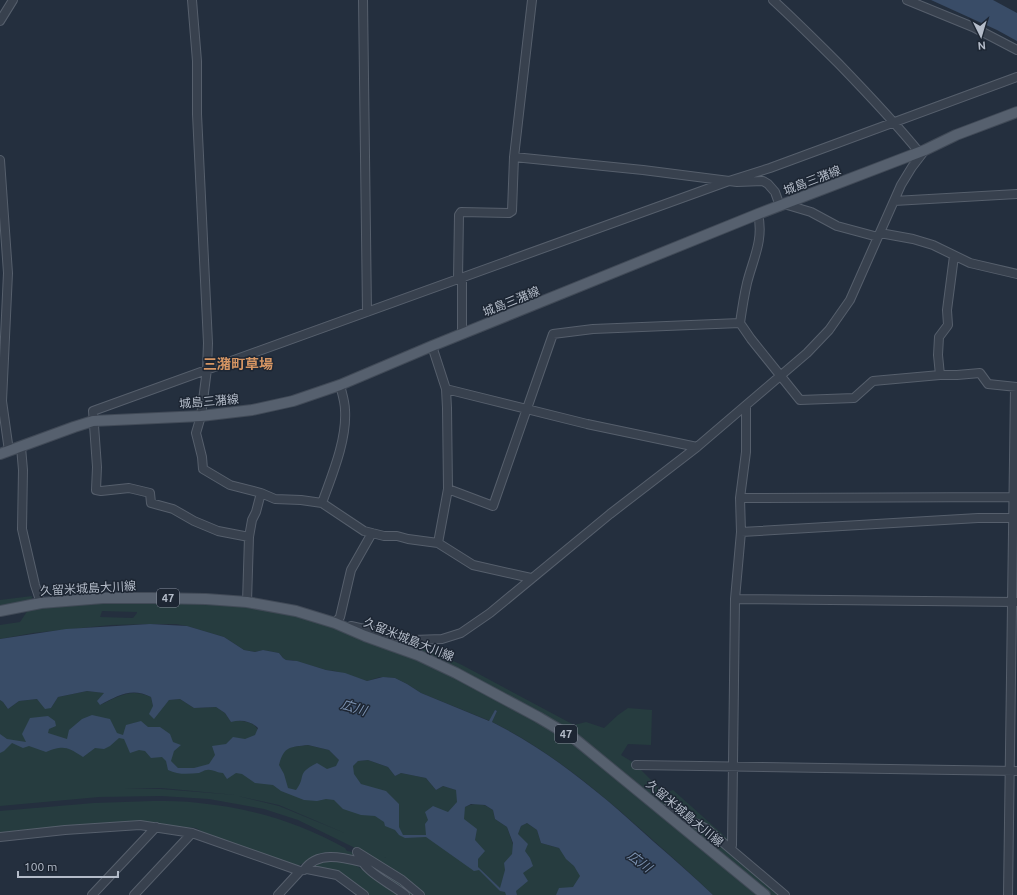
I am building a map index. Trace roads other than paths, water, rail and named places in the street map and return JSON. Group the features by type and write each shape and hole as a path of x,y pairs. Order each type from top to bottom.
{"main road":[{"name":"城島三潴線","path":"4,452 93,421 202,416 252,410 293,402 340,385 432,346 758,214 922,151 956,135 1017,112"},
{"name":"久留米城島大川線","path":"0,611 41,603 103,598 153,598 247,602 296,611 335,623 365,636 418,655 456,673 538,717 575,739 765,895"}],"street":[{"path":"0,21 13,0"},
{"path":"192,0 197,61 197,114 208,343 202,416 196,433 202,457 203,469 230,485 261,493 275,499 301,500 322,504 338,513 354,526 364,531 384,536 397,536 438,543 474,565 530,578"},
{"path":"363,0 367,312"},
{"path":"462,334 459,214 461,212 509,213 512,211 514,157 532,0"},
{"path":"372,533 351,570 340,617 335,623 412,640 442,640 461,633 490,613 530,578 697,447 781,376 820,340 840,316 852,295 894,201 922,151 791,16 773,0"},
{"path":"907,0 973,27 1017,50"},
{"path":"249,537 218,531 194,521 173,508 151,503 150,493 129,488 101,491 96,490 97,467 93,411 729,181 770,168 1017,77"},
{"path":"514,157 643,170 737,182 763,181 775,192 782,205 811,212 838,226 879,235 920,241 970,264 1017,274"},
{"path":"0,160 8,273 2,401 4,452"},
{"path":"894,201 1017,194"},
{"path":"758,214 760,222 760,236 747,283 740,323 750,339 800,400 854,398 873,381 940,375 980,373 988,384 1016,387 1014,498 1014,771 1008,895"},
{"path":"940,375 938,355 939,337 948,325 947,310 954,256"},
{"path":"448,489 493,506 553,334 593,329 740,323"},
{"path":"432,346 446,389 448,489 438,543"},
{"path":"322,504 344,434 345,409 340,385"},
{"path":"446,389 587,424 697,447"},
{"path":"730,849 732,845 735,599 741,532 740,498 746,452 746,406"},
{"path":"21,447 23,470 22,529 35,585 41,603"},
{"path":"247,602 249,537 252,520 261,493"},
{"path":"740,498 1014,498"},
{"path":"741,532 1014,517"},
{"path":"735,599 1014,602"},
{"path":"636,765 1014,771"},
{"path":"660,809 669,810 707,829 785,895"},
{"path":"0,837 65,830 140,825 156,827 192,833 302,871 307,869 336,875 364,895"},
{"path":"92,895 156,827"},
{"path":"134,895 192,833"},
{"path":"405,895 368,870 361,862 357,852 402,880 420,895"},
{"path":"278,895 309,863 320,858 344,858 361,862"}],"water":[{"path":"931,0 993,0 1017,13 1017,41 997,30"},
{"name":"広川","path":"150,624 187,626 224,637 244,650 255,652 263,650 279,653 286,660 297,661 326,670 345,673 367,681 383,677 395,678 421,693 489,721 495,710 497,711 492,722 536,747 577,776 616,808 713,895 556,895 559,888 573,887 580,876 559,848 541,843 537,830 527,823 521,826 518,834 528,844 525,851 533,866 523,873 528,881 516,891 517,895 506,895 505,892 500,891 479,870 474,871 426,837 405,838 399,835 395,830 385,826 384,822 375,816 361,815 343,809 334,800 304,800 281,791 273,785 255,783 242,774 236,773 227,779 223,773 211,770 191,774 172,772 168,770 166,761 162,757 151,758 145,751 139,750 130,753 124,739 119,738 104,749 95,748 83,757 65,748 57,748 46,752 29,746 23,748 12,743 0,753 0,734 7,739 26,742 22,734 30,718 48,716 55,721 56,726 49,729 48,733 67,739 69,730 82,719 92,715 110,719 117,733 123,735 126,725 141,721 148,727 160,727 170,734 173,742 181,745 174,751 171,761 178,768 194,768 209,764 215,755 212,746 226,744 233,737 245,739 255,735 258,728 249,722 231,722 225,713 216,707 194,708 180,699 169,700 154,719 149,714 153,706 151,697 137,693 125,694 100,705 97,701 104,693 87,691 58,697 51,708 45,709 37,699 19,701 8,709 0,700 0,639 66,629","holes":["308,745 329,750 339,760 336,766 327,769 317,763 306,770 296,790 288,788 284,774 279,765 283,754 292,747","368,760 388,767 395,776 401,773 426,778 436,790 443,786 456,790 457,802 448,812 433,806 425,812 428,820 425,824 426,835 403,835 399,827 399,804 386,791 361,784 354,774 353,766 358,761","471,804 485,805 493,810 495,819 507,827 513,843 512,854 504,863 505,870 500,888 478,867 478,859 485,851 475,840 477,829 464,819 465,807"]}],"district":[{"name":"三潴町草場","path":"238,364"}]}
